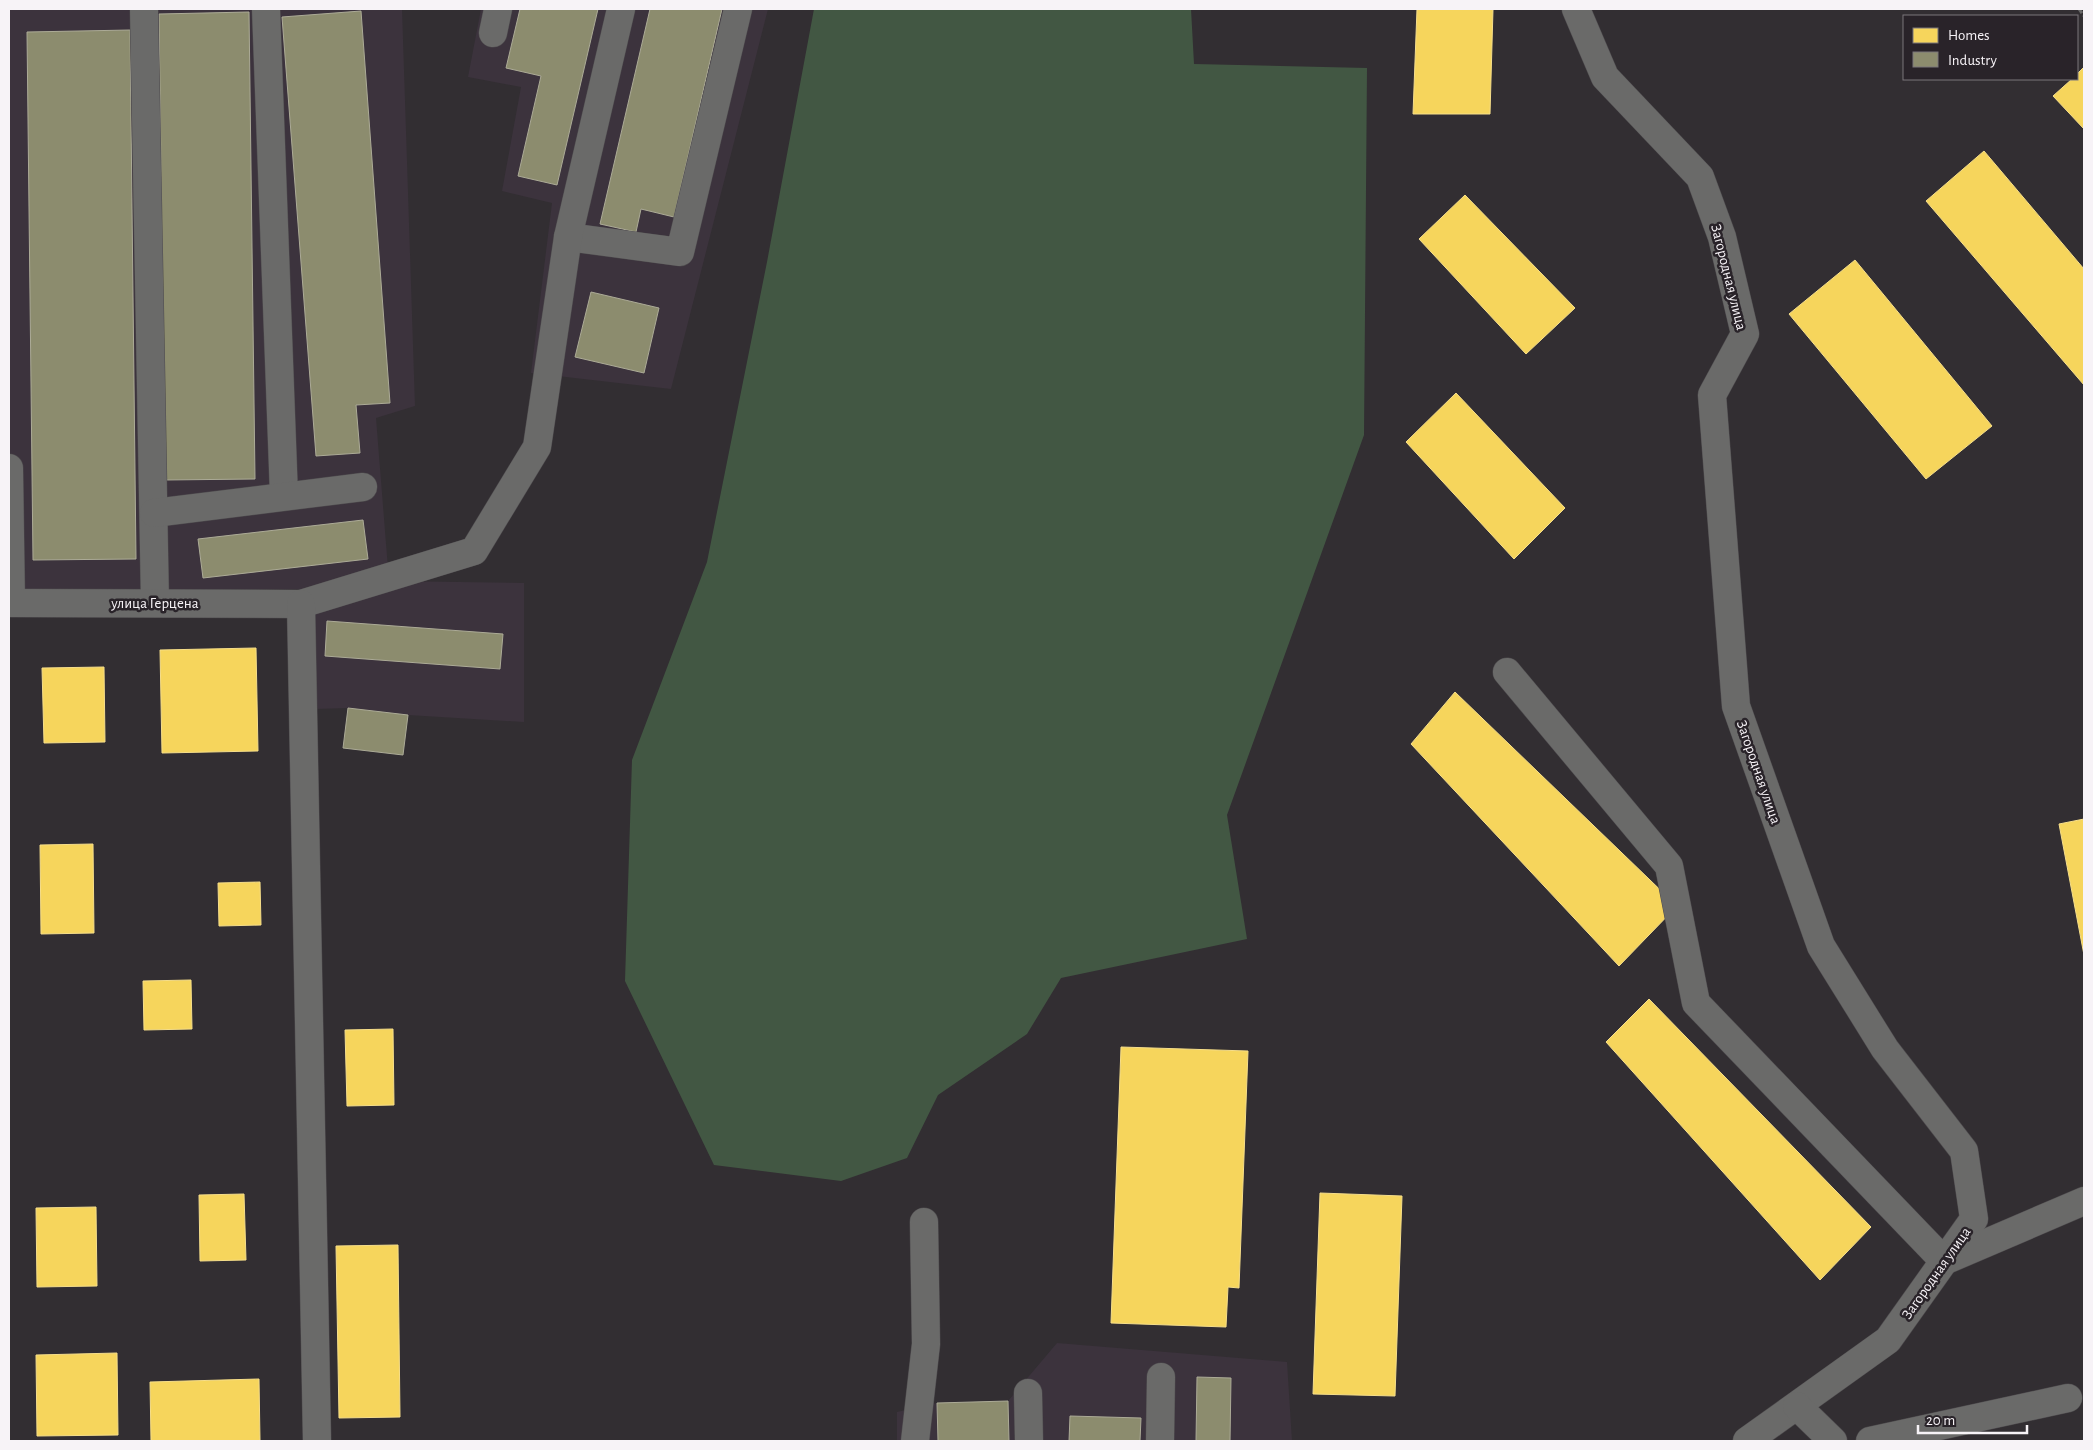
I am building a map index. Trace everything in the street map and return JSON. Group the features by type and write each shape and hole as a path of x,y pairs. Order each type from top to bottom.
{"street":[{"path":"144,9 155,603"},
{"path":"266,9 284,496"},
{"name":"улица Герцена","path":"10,602 301,604 474,551 537,447 568,237 621,9"},
{"path":"568,237 680,252 738,9"},
{"name":"Загородная улица","path":"1576,9 1605,77 1700,177 1722,236 1745,334 1712,394 1736,706 1821,946 1885,1049 1964,1151 1974,1219 1888,1340 1747,1441"},
{"path":"9,468 10,602"},
{"path":"154,513 363,487"},
{"path":"301,604 317,1441"},
{"path":"1507,672 1669,866 1696,1002 1944,1261 2084,1201"},
{"path":"915,1441 926,1344 924,1222"},
{"path":"1160,1441 1161,1377"},
{"path":"1028,1393 1029,1441"},
{"path":"1870,1441 2068,1398"},
{"path":"1797,1406 1832,1441"}],"path":[{"path":"2079,9 2084,16"}],"shaded area":[{"path":"9,9 402,9 415,406 376,418 389,581 524,583 524,722 408,715 348,708 315,709 313,589 9,590"},
{"path":"481,9 768,9 671,389 531,373 552,203 502,191 521,87 468,77"},
{"path":"1057,1343 1287,1362 1292,1441 897,1441 897,1412 937,1403 1008,1401"}],"green space":[{"path":"814,9 1191,9 1194,64 1367,68 1364,435 1227,815 1247,939 1061,978 1027,1034 938,1095 907,1158 841,1181 714,1165 625,981 632,760 707,562 767,262"}],"building: Homes":[{"path":"1417,9 1493,9 1490,114 1413,114"},
{"path":"2084,67 2084,129 2053,96 2071,80 2078,80 2078,73"},
{"path":"1984,151 2084,269 2084,385 1926,201"},
{"path":"1465,195 1575,308 1526,354 1419,239"},
{"path":"1855,260 1992,426 1926,479 1789,314"},
{"path":"1456,393 1565,508 1514,559 1406,442"},
{"path":"256,648 258,751 162,753 160,650"},
{"path":"104,667 105,742 44,743 42,668"},
{"path":"1455,692 1677,906 1619,966 1411,744"},
{"path":"2084,819 2084,955 2059,824"},
{"path":"93,844 94,933 41,934 40,845"},
{"path":"260,882 261,925 219,926 218,883"},
{"path":"191,980 192,1029 144,1030 143,981"},
{"path":"1649,999 1871,1227 1820,1280 1606,1042"},
{"path":"393,1029 394,1105 347,1106 345,1030"},
{"path":"1121,1047 1248,1051 1239,1288 1228,1287 1226,1327 1111,1323"},
{"path":"1320,1193 1402,1196 1395,1396 1313,1394"},
{"path":"244,1194 246,1260 200,1261 199,1195"},
{"path":"96,1207 97,1286 37,1287 36,1208"},
{"path":"398,1245 400,1417 339,1418 336,1246"},
{"path":"117,1353 118,1435 37,1436 36,1355"},
{"path":"259,1379 260,1441 151,1441 150,1382"}],"building: Industry":[{"path":"520,9 598,9 557,185 518,176 541,76 506,68"},
{"path":"650,9 722,9 674,217 641,209 636,232 600,224"},
{"path":"361,11 390,403 356,405 360,453 316,456 282,17"},
{"path":"249,12 255,479 165,480 159,14"},
{"path":"130,30 136,559 33,560 27,32"},
{"path":"591,292 659,308 644,373 575,357"},
{"path":"363,520 368,559 203,578 198,539"},
{"path":"327,621 503,634 500,669 325,656"},
{"path":"348,708 408,715 403,755 343,748"},
{"path":"1197,1377 1231,1378 1230,1441 1196,1441"},
{"path":"1008,1401 1009,1441 938,1441 937,1403"},
{"path":"1070,1416 1141,1418 1140,1441 1069,1441"}]}
